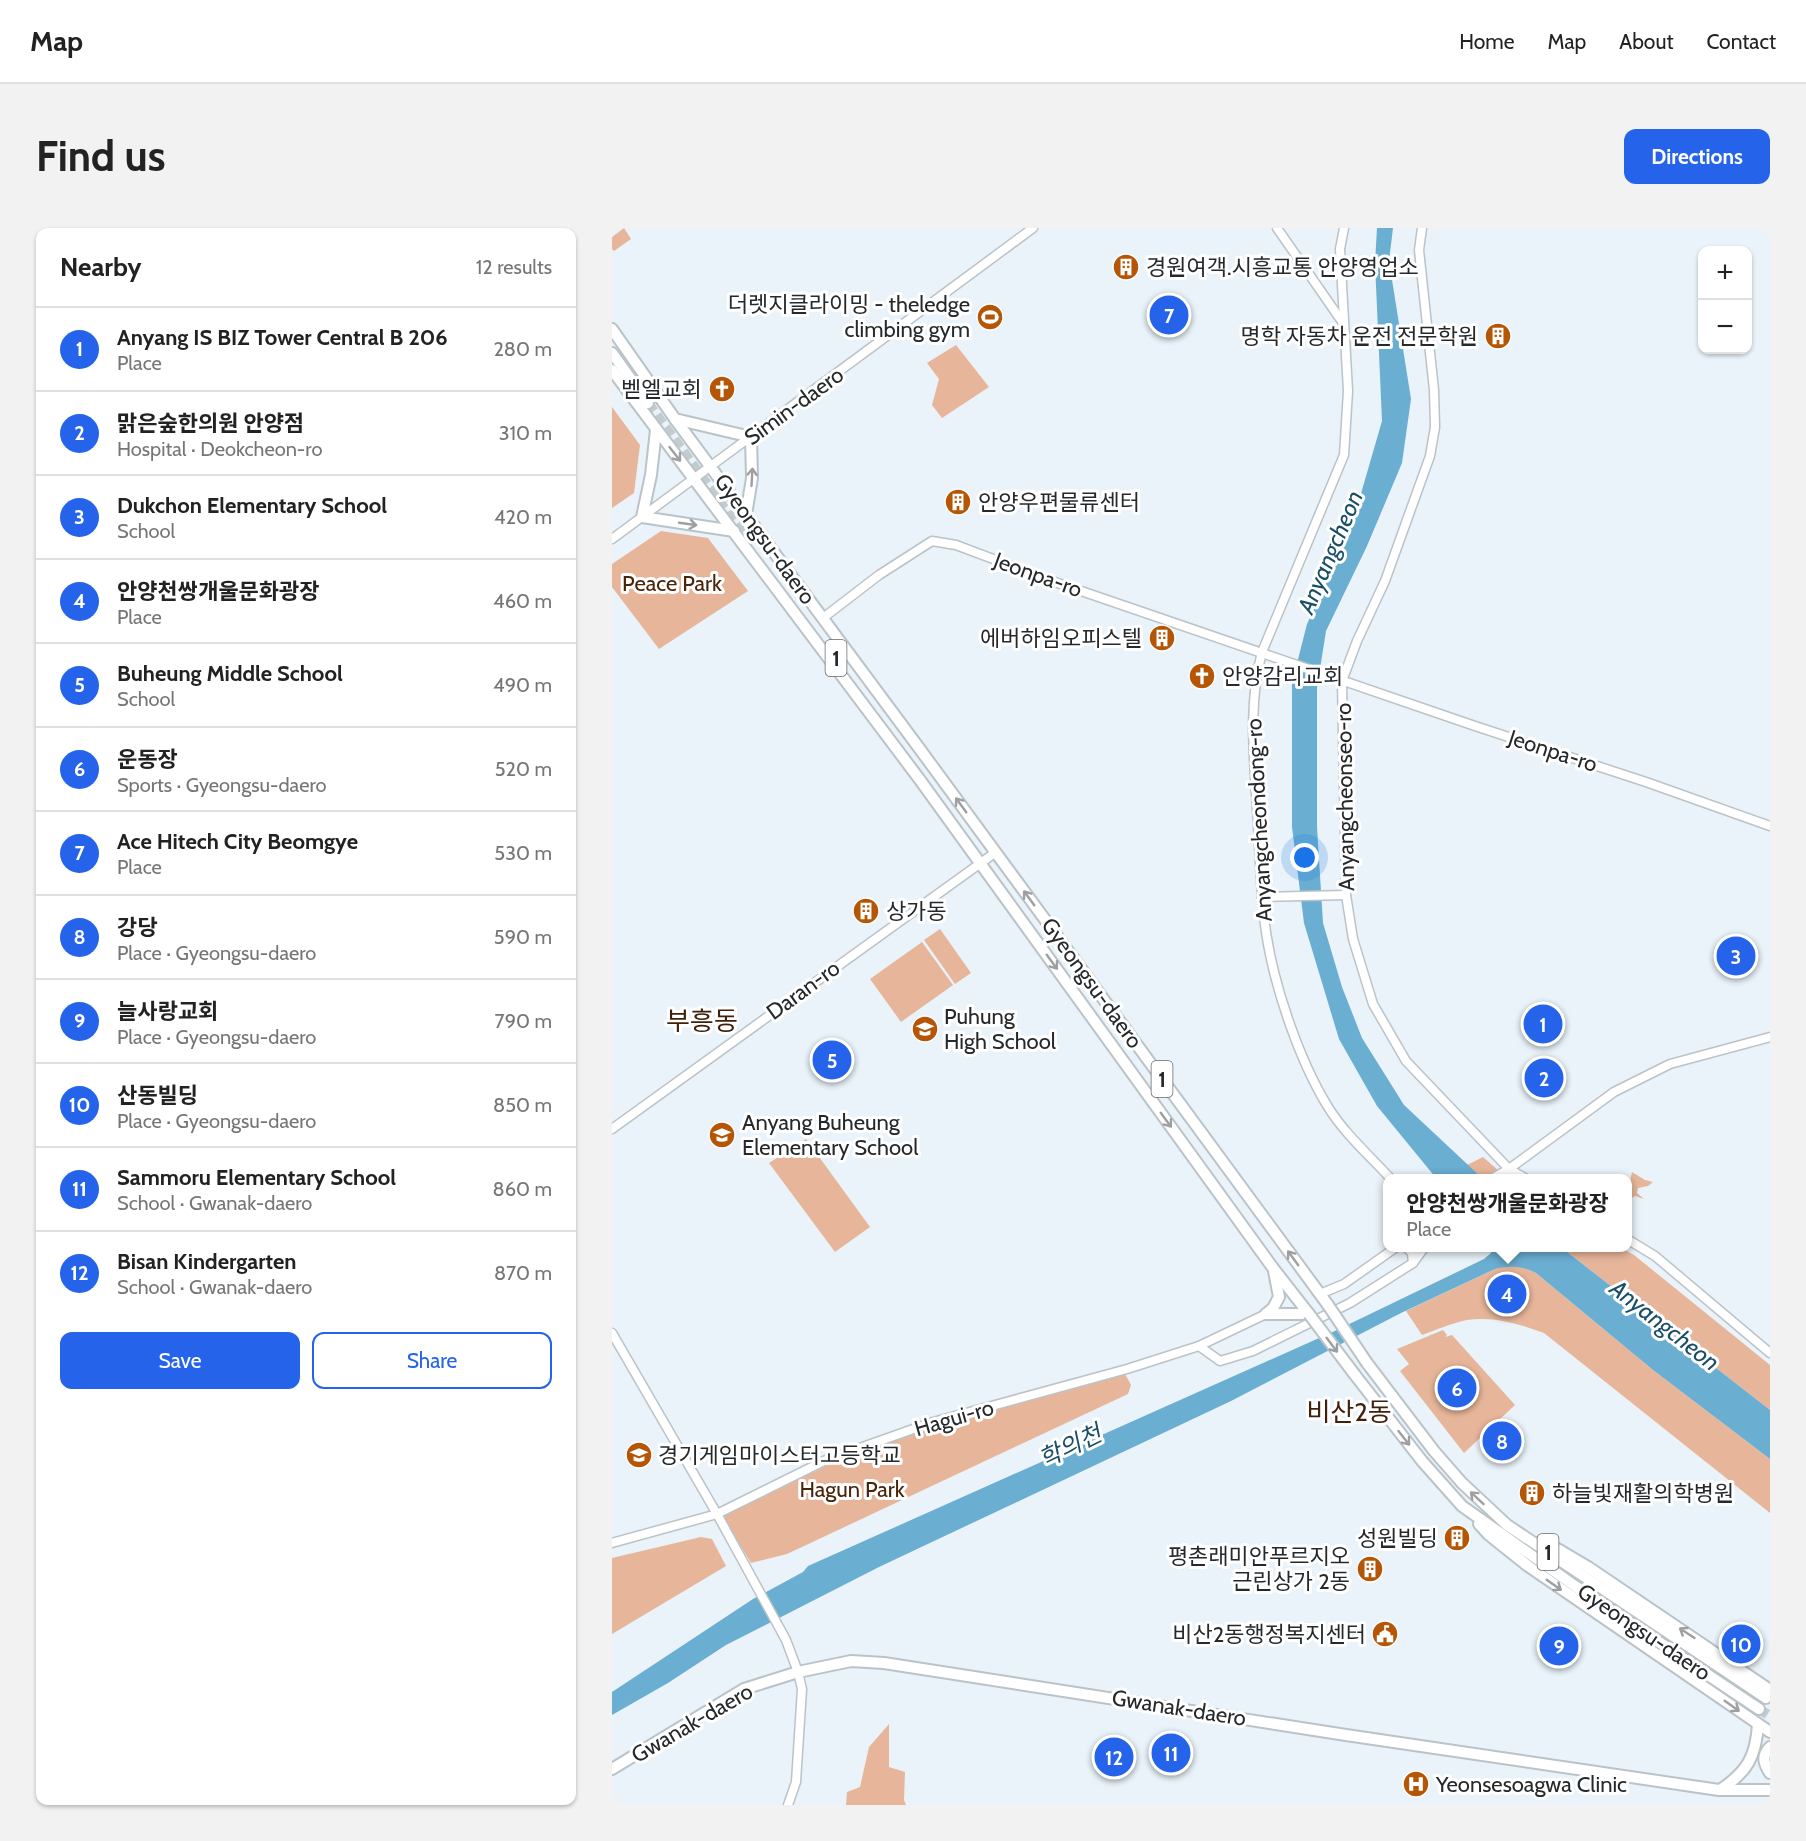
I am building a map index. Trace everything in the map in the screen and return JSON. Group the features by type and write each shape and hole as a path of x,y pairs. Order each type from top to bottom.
{"main road":[{"name":"Gyeongsu-daero","path":"612,329 675,419 996,852 1328,1305 1367,1363 1434,1451 1462,1484 1507,1525 1579,1562 1768,1694"},
{"path":"612,339 651,401 612,353"},
{"name":"Gyeongsu-daero","path":"612,370 920,780 1273,1268 1422,1461 1462,1506 1575,1586 1759,1709"},
{"path":"675,419 751,437 752,478 746,515"},
{"path":"656,430 651,475 642,517 734,531"},
{"name":"Gyeongsu-daero","path":"919,748 749,537 860,690 920,780"},
{"path":"1266,1314 1273,1308 1279,1297 1273,1268"},
{"path":"1266,1314 1309,1314"},
{"path":"1462,1506 1488,1534 1528,1566 1770,1731"},
{"name":"Gwanak-daero","path":"612,1769 744,1689 798,1672 851,1661 884,1663 1719,1790 1770,1790"},
{"path":"1719,1790 1738,1777 1751,1760 1758,1724"},
{"path":"1770,1747 1765,1752 1764,1763 1770,1773"}],"street":[{"name":"Simin-daero","path":"612,540 1033,228"},
{"path":"1276,228 1343,323"},
{"name":"Anyangcheondong-ro","path":"1344,228 1340,249 1348,391 1344,455 1266,653 1256,672 1252,708 1262,897 1273,966 1296,1040 1328,1107 1386,1174"},
{"name":"Anyangcheonseo-ro","path":"1422,228 1419,250 1434,390 1435,427 1430,456 1385,581 1339,680 1346,895 1353,939 1373,1004 1406,1061 1509,1169 1517,1174"},
{"name":"Jeonpa-ro","path":"823,618 879,575 932,541 956,545 1052,581 1770,826"},
{"name":"Daran-ro","path":"612,1129 996,852"},
{"path":"1262,897 1346,895"},
{"path":"1500,1174 1614,1092 1670,1064 1770,1037"},
{"path":"1632,1242 1655,1256 1770,1353"},
{"path":"1320,1294 1344,1284 1389,1252"},
{"path":"1411,1252 1413,1263"},
{"path":"1199,1347 1220,1361 1253,1351 1350,1303 1413,1263 1421,1252"},
{"name":"Hagui-ro","path":"612,1543 717,1514 813,1466 933,1422 1106,1376 1199,1347 1266,1314"},
{"path":"612,1333 717,1514 786,1640 798,1672 802,1689 797,1772 788,1805"}],"green space":[{"path":"624,228 631,239 614,251 612,237"},
{"path":"956,345 989,387 942,418 932,405 939,379 927,363"},
{"path":"612,407 640,445 634,493 612,508"},
{"name":"Peace Park","path":"661,531 708,538 748,591 659,649 612,587 612,564"},
{"path":"940,929 971,973 955,984 924,940"},
{"path":"922,942 953,985 901,1022 870,979"},
{"path":"806,1139 870,1227 835,1252 769,1163"},
{"path":"1483,1157 1502,1174 1477,1174 1467,1165"},
{"path":"1632,1172 1653,1182 1648,1186 1638,1188 1637,1193 1644,1199 1635,1196 1632,1198"},
{"path":"1567,1252 1628,1252 1634,1255 1770,1365 1770,1410"},
{"path":"1506,1266 1524,1267 1536,1273 1653,1370 1770,1459 1770,1513 1544,1333 1506,1322 1477,1319 1456,1323 1422,1335 1406,1311"},
{"path":"1443,1330 1447,1335 1445,1337 1452,1335 1515,1405 1464,1453 1400,1371 1409,1364 1397,1349"},
{"name":"Hagun Park","path":"1125,1374 1131,1385 1128,1394 787,1554 751,1563 722,1516 843,1458 934,1425"},
{"path":"701,1537 712,1539 726,1566 612,1634 612,1558"},
{"path":"889,1724 889,1767 905,1772 904,1800 906,1805 846,1805 847,1792 860,1787 869,1747"}],"water":[{"path":"1377,228 1393,228 1389,261 1411,399 1402,463 1367,546 1326,631 1317,688 1317,827 1323,923 1342,987 1362,1038 1404,1105 1478,1174 1433,1174 1377,1106 1339,1039 1304,923 1292,827 1292,683 1307,624 1349,535 1382,421 1375,263"},
{"name":"학의천","path":"1567,1252 1770,1410 1770,1459 1653,1370 1536,1273 1511,1267 1495,1269 1401,1313 1231,1401 879,1567 726,1645 668,1683 612,1715 612,1692 753,1599 803,1572 808,1566 1337,1330 1484,1259 1491,1253"}],"tunnel":[{"path":"648,403 747,539"},
{"path":"1759,1709 1770,1716"}],"place":[{"name":"경원여객.시흥교통 안양영업소","path":"1126,267"},
{"name":"Ace Hitech City Beomgye","path":"1169,315"},
{"name":"더렛지클라이밍 - theledge climbing gym","path":"990,317"},
{"name":"명학 자동차 운전 전문학원","path":"1498,336"},
{"name":"벧엘교회","path":"722,389"},
{"name":"안양우편물류센터","path":"958,502"},
{"name":"에버하임오피스텔","path":"1162,638"},
{"name":"안양감리교회","path":"1202,676"},
{"name":"상가동","path":"866,911"},
{"name":"Dukchon Elementary School","path":"1736,956"},
{"name":"Anyang IS BIZ Tower Central B 206","path":"1543,1024"},
{"name":"Puhung High School","path":"925,1029"},
{"name":"Buheung Middle School","path":"832,1060"},
{"name":"맑은숲한의원 안양점","path":"1544,1078"},
{"name":"Anyang Buheung Elementary School","path":"722,1135"},
{"name":"안양천쌍개울문화광장","path":"1507,1294"},
{"name":"운동장","path":"1457,1388"},
{"name":"강당","path":"1502,1441"},
{"name":"경기게임마이스터고등학교","path":"639,1455"},
{"name":"하늘빛재활의학병원","path":"1532,1493"},
{"name":"성원빌딩","path":"1457,1538"},
{"name":"평촌래미안푸르지오 근린상가 2동","path":"1370,1569"},
{"name":"비산2동행정복지센터","path":"1385,1634"},
{"name":"산동빌딩","path":"1741,1644"},
{"name":"늘사랑교회","path":"1559,1646"},
{"name":"Sammoru Elementary School","path":"1171,1753"},
{"name":"Bisan Kindergarten","path":"1114,1757"},
{"name":"Yeonsesoagwa Clinic","path":"1416,1784"}],"district":[{"name":"부흥동","path":"702,1021"},
{"name":"비산2동","path":"1349,1412"}],"water label":[{"name":"Anyangcheon","path":"1330,552"},
{"name":"Anyangcheon","path":"1665,1325"}]}
